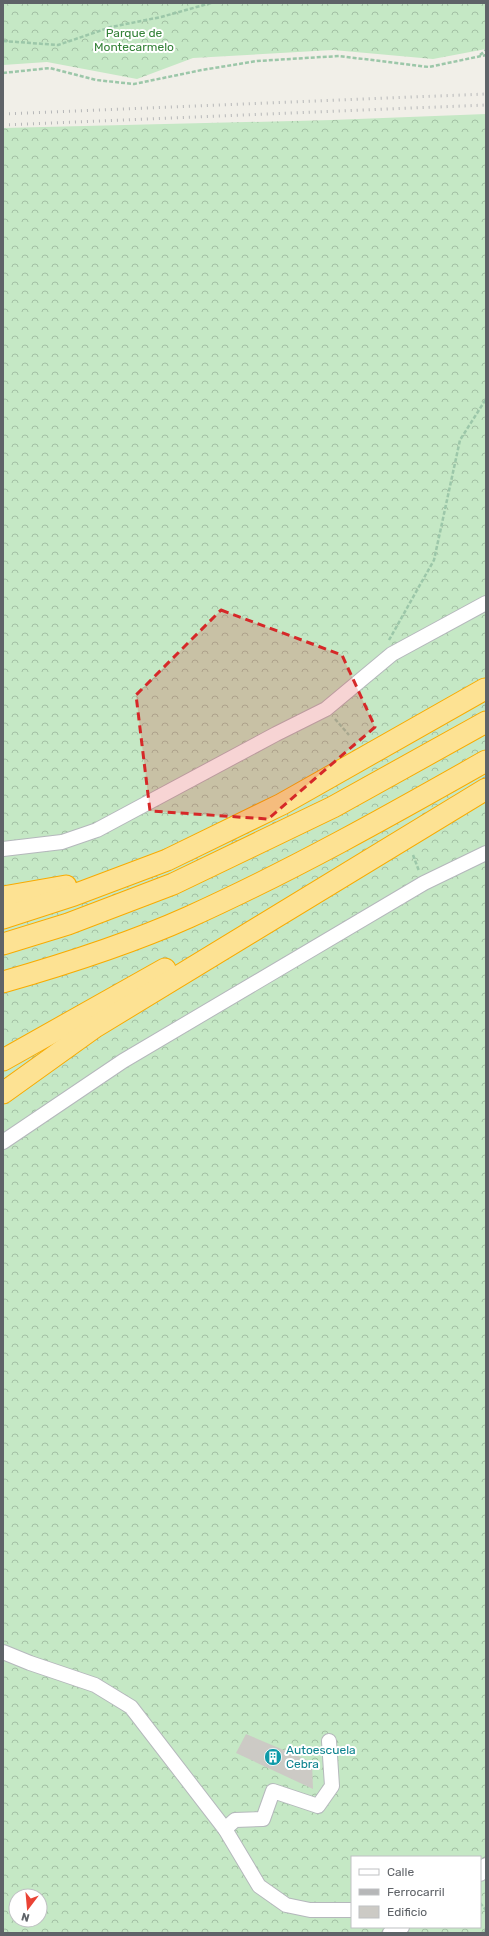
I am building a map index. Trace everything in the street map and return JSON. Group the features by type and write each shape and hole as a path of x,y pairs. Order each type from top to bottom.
{"highway":[{"path":"3,897 71,885 144,860 278,798 406,728 486,689"},
{"path":"3,918 74,895 167,860 282,804 486,689"},
{"path":"3,944 68,924 173,884 333,807 486,722"},
{"path":"3,982 70,962 188,917 303,862 382,820 486,761"},
{"path":"3,1060 208,946 486,785"},
{"path":"3,1093 95,1027 486,789"}],"street":[{"path":"3,849 62,842 96,830 326,709 392,654 486,603"},
{"path":"3,1142 130,1057 424,883 486,853"},
{"path":"3,1652 30,1664 95,1685 131,1707 225,1829 259,1886 286,1905 310,1910 351,1910"},
{"path":"225,1829 235,1820 263,1819 272,1791 318,1806 332,1786 329,1741"}],"path":[{"path":"3,41 58,45 111,27 161,17 211,3"},
{"path":"479,56 486,50"},
{"path":"3,73 50,68 96,80 134,84 202,70 257,61 339,56 429,67 486,55"},
{"path":"386,646 434,560 460,440 486,399"},
{"path":"326,709 349,735"}],"highlighted area":[{"path":"221,610 342,655 375,727 268,819 150,811 136,695"}],"green space":[{"name":"Parque de Montecarmelo","path":"3,3 486,3 486,49 433,59 333,50 193,58 137,79 47,62 3,65"},
{"path":"486,114 486,1933 3,1933 3,128 332,120"}],"building":[{"name":"Autoescuela Cebra","path":"246,1734 312,1762 313,1789 236,1753"}],"railway":[{"path":"3,114 486,94"},
{"path":"3,125 486,105"}],"place":[{"name":"Autoescuela Cebra","path":"273,1757"}]}
